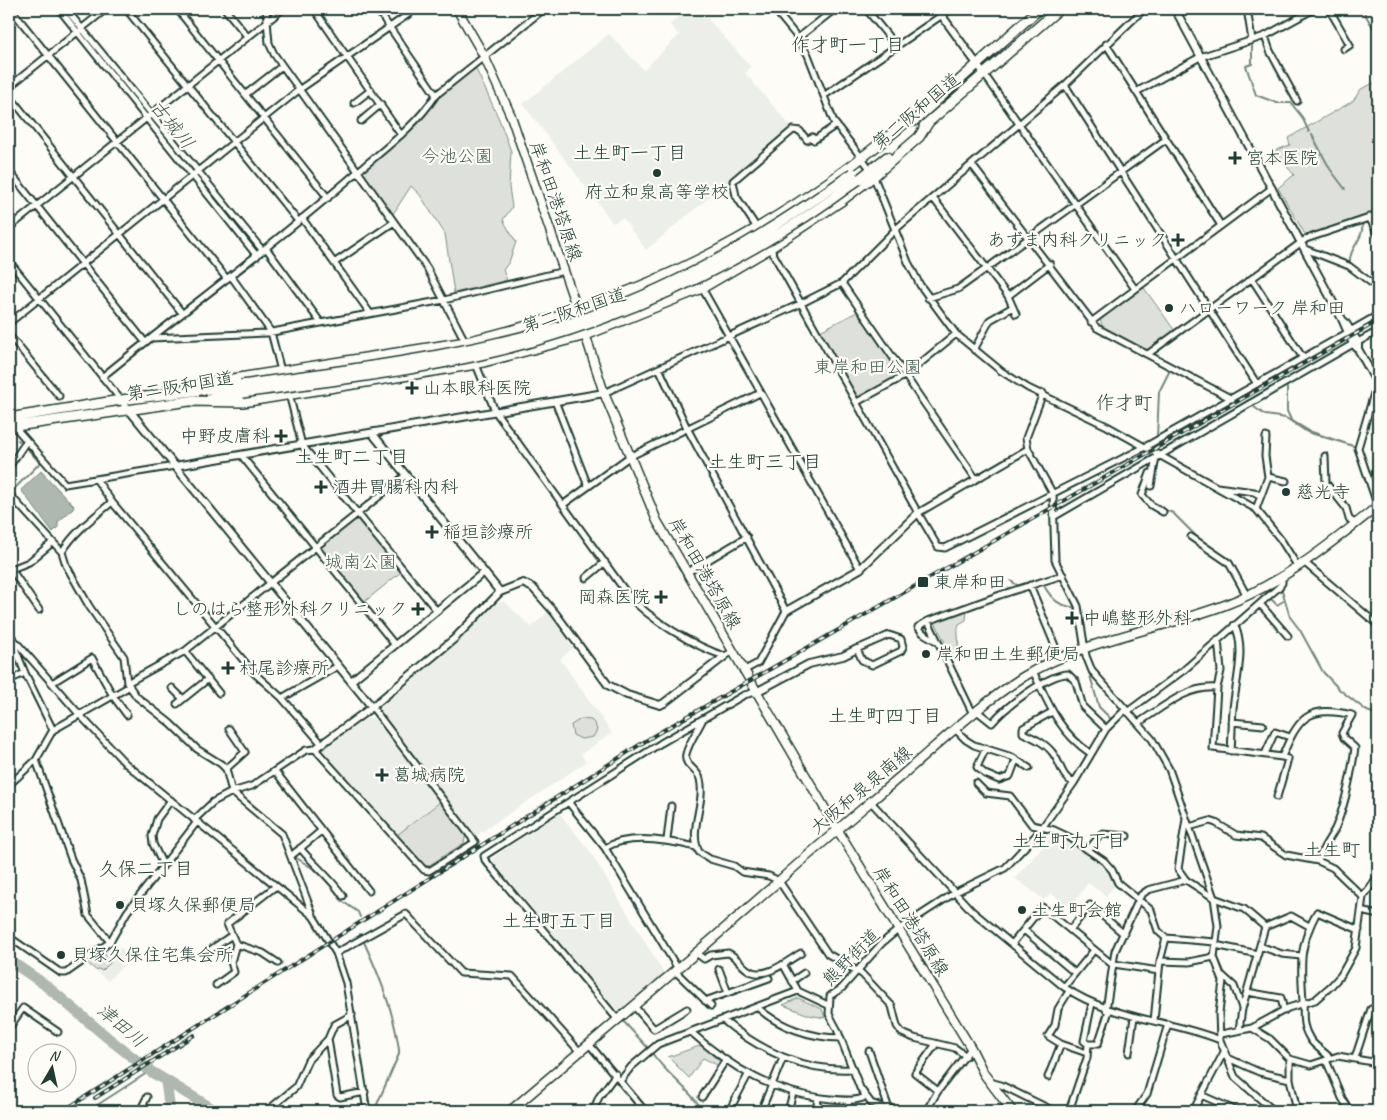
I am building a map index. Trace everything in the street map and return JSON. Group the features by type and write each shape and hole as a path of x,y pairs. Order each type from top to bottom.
{"highway":[{"name":"第二阪和国道","path":"10,423 121,400 242,389 457,360 509,348 588,325 645,303 724,266 786,230 868,166 906,122 918,118 1039,9"},
{"name":"第二阪和国道","path":"868,166 919,137 928,123 1059,9"},
{"path":"172,394 195,385 466,342 578,312 671,274 727,247 836,178 868,166"},
{"path":"190,401 243,402 288,393 476,364 586,335 702,288 770,248 841,201 868,166"},
{"name":"第二阪和国道","path":"10,423 129,410 190,401 242,389"}],"main road":[{"name":"岸和田港塔原線","path":"457,9 484,56 511,116 604,393 657,521 729,654 743,671 756,692 837,829 972,1048 990,1082 1012,1111"},
{"name":"大阪和泉泉南線","path":"510,1111 677,970 955,728 1033,671 1086,648 1199,614 1247,596 1282,578 1302,565 1378,506"}],"street":[{"path":"11,9 271,332 281,371"},
{"path":"59,9 80,30 151,113 261,252 321,323"},
{"path":"66,9 146,118 192,176 261,252"},
{"path":"9,87 106,9"},
{"path":"126,9 233,142 300,220 370,313"},
{"path":"177,9 328,198"},
{"path":"225,9 246,36"},
{"path":"266,9 270,43 282,66 427,268 466,342 495,411 628,595 648,614 713,652 729,654"},
{"path":"9,228 118,142 217,59 283,9"},
{"path":"314,9 401,135"},
{"path":"377,9 436,95"},
{"path":"9,323 300,89 416,9"},
{"path":"102,378 380,155 426,111 436,95 544,9"},
{"path":"774,9 798,38 808,55 836,125 868,166 896,229 908,262 928,298 956,334 1001,371 1028,388 1043,393 1145,447 1157,457 1256,510 1302,565 1378,625"},
{"path":"798,38 835,9"},
{"path":"866,9 897,48"},
{"path":"936,9 1020,123 1135,289"},
{"path":"825,95 897,48 951,9"},
{"path":"10,423 65,484 604,393 802,303 842,282 896,229 1065,85 1144,9"},
{"path":"1175,9 1378,384 1358,448 1378,506"},
{"path":"1247,9 1252,40"},
{"path":"1136,92 1200,57 1265,36 1314,9"},
{"path":"1329,9 1350,45 1344,49"},
{"path":"1265,36 1270,51 1297,101"},
{"path":"1106,44 1165,140 1220,224"},
{"path":"246,94 282,66"},
{"path":"1065,85 1120,173 1258,384"},
{"path":"354,103 371,90"},
{"path":"9,95 182,313"},
{"path":"361,120 381,104"},
{"path":"757,228 736,196 733,181 793,130 800,131 807,140 812,137 814,140 836,125"},
{"path":"928,298 958,289 1165,140"},
{"path":"972,165 1050,264 1097,328 1232,400"},
{"path":"9,171 148,340"},
{"path":"1091,322 1220,224 1272,188"},
{"path":"934,198 1008,296 1016,314"},
{"path":"1148,354 1301,242 1338,227 1378,215"},
{"path":"1369,217 1378,235"},
{"path":"334,264 394,222"},
{"path":"770,248 918,513 938,547 945,548 1145,447 1232,400 1378,315"},
{"path":"1305,250 1349,266 1378,288"},
{"path":"9,261 102,378 108,382 372,707 475,842 429,872 424,870 315,749"},
{"path":"1008,296 1050,264"},
{"path":"148,340 271,332 444,300 564,271"},
{"path":"1252,279 1303,358"},
{"path":"842,282 976,479"},
{"path":"702,288 860,569"},
{"path":"974,350 990,320 1013,307"},
{"path":"1055,516 1357,345 1378,331"},
{"path":"857,402 906,375 956,334"},
{"path":"9,335 59,396"},
{"path":"658,368 687,428 748,537 786,611"},
{"path":"288,393 302,444 437,611"},
{"path":"564,504 629,457 760,393"},
{"path":"1043,393 1026,438 1028,449 1052,494 1055,516 1055,560 1078,606 1086,656 1092,671 1138,723 1162,755 1214,898 1218,926 1214,957 1222,976 1234,986 1242,1009"},
{"path":"555,401 588,486"},
{"path":"372,433 500,592"},
{"path":"1256,510 1268,477 1265,456 1266,437"},
{"path":"9,467 26,442"},
{"path":"743,671 758,663 786,611 860,569 918,513 1028,449"},
{"path":"241,455 395,645"},
{"path":"1325,456 1326,484 1346,508 1349,519 1356,524"},
{"path":"1157,457 1152,474 1142,495 1151,505 1163,512"},
{"path":"1151,486 1152,474"},
{"path":"9,785 36,760 53,730 78,714 113,696 185,651 406,475"},
{"path":"1268,477 1286,480"},
{"path":"96,479 112,502 254,673 282,698 321,743"},
{"path":"1214,486 1254,492 1261,496"},
{"path":"9,494 62,552 66,565 124,658 129,685 137,697 170,723 197,749 226,769 232,792 282,834 313,916 336,953 346,983 367,1111"},
{"path":"62,552 71,538 84,524 112,502"},
{"path":"686,572 748,537"},
{"path":"1190,537 1230,564 1247,596"},
{"path":"39,610 10,570 29,562 52,543"},
{"path":"586,578 605,562"},
{"path":"351,682 484,572"},
{"path":"938,642 920,630 920,625 1063,576"},
{"name":"熊野街道","path":"621,1080 631,1066 658,1044 798,991 828,1005 830,996 842,988 882,943 899,929 956,892 1005,868 1041,828 1074,783 1090,753 1106,729 1126,711 1184,670 1260,604 1282,583 1282,578"},
{"path":"9,937 61,973 66,973 110,942 127,912 195,821 213,802 232,792 252,786 306,750 315,749 372,707 454,638 500,592 518,584 528,584 555,613 608,685 627,695 660,704 729,654"},
{"path":"1030,586 1060,658"},
{"path":"1260,604 1288,636"},
{"path":"928,621 975,712 992,723 1020,699 1063,674 1072,677 1083,707 1106,729"},
{"path":"1231,751 1239,658 1237,630 1234,625"},
{"path":"618,1020 485,860 484,856 703,718 744,695 756,692 809,664 843,656 857,649 889,635 898,636 903,642 901,651 872,665 862,660 857,649"},
{"path":"10,636 25,673 53,730"},
{"path":"10,636 78,714 125,763 313,916"},
{"path":"1218,639 1221,671 1217,688 1213,748 1265,754 1288,760 1277,797"},
{"path":"185,651 219,693"},
{"path":"52,683 92,658 113,696 128,715"},
{"path":"282,698 338,666"},
{"path":"1033,671 1052,712 1074,742 1090,753"},
{"path":"9,680 25,673"},
{"path":"177,704 208,679"},
{"path":"1138,723 1186,692 1206,687 1217,688"},
{"path":"172,688 183,699"},
{"path":"1282,757 1297,724 1322,710 1352,715 1342,734 1355,748 1346,799 1334,831 1323,846 1318,861"},
{"path":"1052,712 1023,728 1023,733 1047,747 1058,762 1062,775 1074,783"},
{"path":"703,718 686,755 686,763 700,777 701,784 696,827 696,847 699,852 710,859 734,866 742,872 769,876 779,881 828,954 857,970 892,1006 897,1026 902,1033 955,1048 966,1056"},
{"path":"1232,722 1263,725"},
{"path":"955,728 966,740 1016,760 1029,768"},
{"path":"226,769 245,752 229,729"},
{"path":"1265,754 1275,732 1290,737"},
{"path":"986,748 977,767 985,774 999,780 1010,776 1016,760"},
{"path":"36,760 71,860 81,880 88,914 110,942"},
{"path":"275,771 369,891"},
{"path":"976,783 986,793 1010,796 1032,825 1054,830 1089,849 1104,861 1112,870 1118,882 1151,910 1158,931 1166,938 1215,944 1258,954"},
{"path":"163,865 153,844 152,836 153,828 171,800"},
{"path":"870,801 972,911 1066,989 1108,1010 1168,1024 1220,1040"},
{"path":"569,803 605,848 677,970 711,1006"},
{"path":"667,840 671,806"},
{"path":"1186,819 1178,869 1186,880 1214,898 1244,909 1265,927"},
{"path":"1189,827 1210,821 1236,835 1260,838 1286,855 1318,861 1344,878 1363,897"},
{"path":"291,856 321,831"},
{"path":"1089,849 1101,834 1127,836"},
{"path":"605,848 614,843 667,840 696,847"},
{"path":"300,848 314,865 332,880 343,896"},
{"path":"1221,1034 1252,1028 1284,1011 1315,1000 1341,975 1356,948 1363,897 1378,876"},
{"path":"1092,1003 1084,1041 1088,1044 1098,1044 1108,1010 1116,951 1139,900 1148,890 1186,880"},
{"path":"216,985 234,972 231,962 236,944 227,922 276,886"},
{"path":"1070,930 1090,906 1124,934"},
{"path":"1012,944 1042,907 1113,965 1159,971"},
{"path":"1361,911 1378,915"},
{"path":"1350,1111 1342,1098 1328,1059 1310,1039 1301,1016 1303,1004 1300,981 1301,956 1310,926 1317,912 1344,926 1359,930"},
{"path":"336,953 376,933 406,914 461,973 512,976 580,1052"},
{"path":"1265,927 1291,916 1310,926"},
{"path":"1239,1030 1242,1009 1265,927"},
{"path":"1024,930 1075,973"},
{"path":"210,950 232,935"},
{"path":"1154,1021 1160,961 1166,938"},
{"path":"236,944 263,953 278,963"},
{"path":"1260,946 1282,954 1301,956"},
{"path":"1087,1053 1061,1044 1048,1036 1055,1025 1058,1009 1066,989 1075,973 1094,950"},
{"path":"696,953 704,959 711,955 728,954 747,969 760,973 768,972 802,953"},
{"path":"1160,961 1189,962 1214,957"},
{"path":"783,964 798,991"},
{"path":"719,969 728,993"},
{"path":"792,981 804,973"},
{"path":"1222,976 1219,1013 1220,1040 1235,1077 1274,1111"},
{"path":"705,1001 769,978"},
{"path":"1248,992 1281,998 1284,1011"},
{"path":"828,1005 829,1014 865,1097 879,1108 890,1110 869,1050"},
{"path":"634,1006 654,1029 687,1009"},
{"path":"757,1007 776,1021 798,1030 841,1038"},
{"path":"9,1028 23,1008 58,1032"},
{"path":"1355,1058 1371,1009 1378,1012"},
{"path":"267,1111 296,1087 308,1060 328,1040 334,1025 352,1014"},
{"path":"1129,1053 1134,1017"},
{"path":"723,1020 751,1042 783,1058 822,1068 852,1069"},
{"path":"1134,1111 1147,1094 1168,1024"},
{"path":"1252,1028 1270,1039 1290,1059 1310,1065 1338,1056 1378,1063"},
{"path":"692,1032 724,1061 748,1076 772,1086 818,1098 849,1100 865,1097"},
{"path":"328,1040 337,1095 340,1097 365,1092"},
{"path":"589,1044 645,1111"},
{"path":"936,1044 915,1073 938,1091"},
{"path":"1048,1077 1061,1044"},
{"path":"1069,1111 1088,1044"},
{"path":"926,1111 938,1091 972,1048"},
{"path":"1193,1111 1224,1050"},
{"path":"761,1111 783,1058"},
{"path":"1228,1058 1259,1072 1290,1078"},
{"path":"1290,1059 1290,1078 1297,1111"},
{"path":"702,1098 724,1061"},
{"path":"593,1111 599,1097 616,1074"},
{"path":"729,1111 748,1076"},
{"path":"990,1082 1001,1085 1054,1111"},
{"path":"788,1111 794,1093"},
{"path":"1201,1095 1237,1111"},
{"path":"140,1111 147,1097"},
{"path":"816,1111 818,1098"},
{"path":"847,1111 849,1100"}],"shaded area":[{"name":"府立和泉高等学校","path":"687,9 699,9 751,67 745,73 792,128 646,250 623,218 613,223 523,104 609,34 644,70 679,35 670,25"},
{"path":"41,471 74,506 58,522 58,527 53,532 21,490"},
{"path":"504,601 531,627 548,612 573,648 560,659 612,733 581,754 586,762 477,835 474,834 380,715 381,701 499,602"},
{"name":"葛城病院","path":"365,717 375,719 440,801 397,835 321,749"},
{"path":"559,813 589,850 664,973 620,1012 606,998 491,859"},
{"path":"1055,833 1090,852 1111,873 1116,884 1106,896 1088,883 1070,908 1051,893 1044,900 1015,878"},
{"path":"122,948 128,960 108,981 87,963 103,951"}],"green space":[{"name":"今池公園","path":"475,67 499,119 511,151 509,187 512,207 503,220 516,242 509,262 503,270 507,280 454,293 445,234 420,195 411,186 393,214 360,173 391,147 445,91"},
{"path":"1378,81 1378,211 1306,236 1278,188 1294,175 1274,151 1290,145 1288,138 1353,101 1361,89"},
{"path":"1144,288 1175,331 1150,349 1145,349 1102,326 1100,319"},
{"name":"東岸和田公園","path":"859,311 903,375 859,399 820,331"},
{"name":"城南公園","path":"354,520 358,520 401,572 363,603 320,550 321,547"},
{"path":"967,610 966,620 959,624 957,648 951,655 935,622"},
{"path":"581,719 591,720 595,724 597,730 593,737 581,739 573,735 571,725"},
{"path":"440,802 466,834 464,843 428,866 422,864 397,835"},
{"path":"103,952 111,962 102,971 99,969 97,971 87,963"},
{"path":"798,998 822,1009 825,1018 809,1015 783,1005"},
{"path":"702,1045 721,1063 719,1066 703,1058 689,1078 668,1057"}],"waterway":[{"path":"1362,9 1378,36"},
{"name":"古城川","path":"70,18 262,256 236,276"},
{"path":"1252,43 1252,64 1246,66 1256,95 1277,103 1291,103 1302,117 1309,132"},
{"path":"1312,135 1330,169 1345,189"},
{"path":"1362,223 1361,234 1351,253 1350,264 1376,284"},
{"path":"165,331 228,282"},
{"path":"110,375 150,342"},
{"path":"1157,437 1159,392 1170,370"},
{"path":"1287,388 1287,411 1291,420 1309,431 1350,445"},
{"path":"1254,407 1265,415 1286,418 1307,432 1357,447"},
{"path":"18,440 22,443"},
{"path":"26,447 40,463 11,492 36,520"},
{"path":"1163,509 1173,513 1213,550"},
{"path":"1217,552 1228,558 1241,580"},
{"path":"1011,581 1017,585"},
{"path":"1043,584 1057,602 1076,608"},
{"path":"1282,590 1290,617 1300,630 1323,672 1340,690 1367,711 1378,715"},
{"path":"1270,598 1277,605 1285,600"},
{"path":"1087,665 1099,707 1112,720"},
{"path":"1132,712 1138,719"},
{"path":"1143,724 1151,734"},
{"path":"1155,740 1170,766"},
{"path":"289,843 293,852"},
{"path":"295,857 323,875"},
{"path":"335,890 342,901 358,912 360,917"},
{"path":"1218,903 1220,925"},
{"path":"364,942 386,995 394,1022 399,1050 399,1054 375,1109"},
{"path":"1218,948 1218,958 1226,976"},
{"name":"津田川","path":"9,960 44,984 150,1071 216,1111"},
{"path":"624,1022 648,1048"},
{"path":"652,1053 691,1095 703,1111"},
{"path":"88,1111 150,1071"},
{"path":"166,1082 170,1111"},
{"path":"879,1111 886,1111"}],"railway":[{"path":"63,1111 655,735 1378,321"},
{"path":"95,1098 194,1035"}],"place":[{"name":"宮本医院","path":"1235,158"},
{"name":"府立和泉高等学校","path":"657,173"},
{"name":"あずま内科クリニック","path":"1178,240"},
{"name":"ハローワーク 岸和田","path":"1169,308"},
{"name":"山本眼科医院","path":"412,388"},
{"name":"中野皮膚科","path":"281,436"},
{"name":"酒井胃腸科内科","path":"321,487"},
{"name":"慈光寺","path":"1286,492"},
{"name":"稲垣診療所","path":"432,532"},
{"name":"東岸和田","path":"923,582"},
{"name":"岡森医院","path":"661,597"},
{"name":"しのはら整形外科クリニック","path":"418,609"},
{"name":"中嶋整形外科","path":"1072,618"},
{"name":"岸和田土生郵便局","path":"926,654"},
{"name":"村尾診療所","path":"228,668"},
{"name":"葛城病院","path":"382,775"},
{"name":"貝塚久保郵便局","path":"120,905"},
{"name":"土生町会館","path":"1022,910"},
{"name":"貝塚久保住宅集会所","path":"61,955"}],"district":[{"name":"作才町一丁目","path":"848,44"},
{"name":"土生町一丁目","path":"630,152"},
{"name":"作才町","path":"1124,402"},
{"name":"土生町二丁目","path":"352,456"},
{"name":"土生町三丁目","path":"765,461"},
{"name":"土生町四丁目","path":"885,715"},
{"name":"土生町九丁目","path":"1069,840"},
{"name":"土生町","path":"1332,849"},
{"name":"久保二丁目","path":"146,868"},
{"name":"土生町五丁目","path":"559,920"}]}
